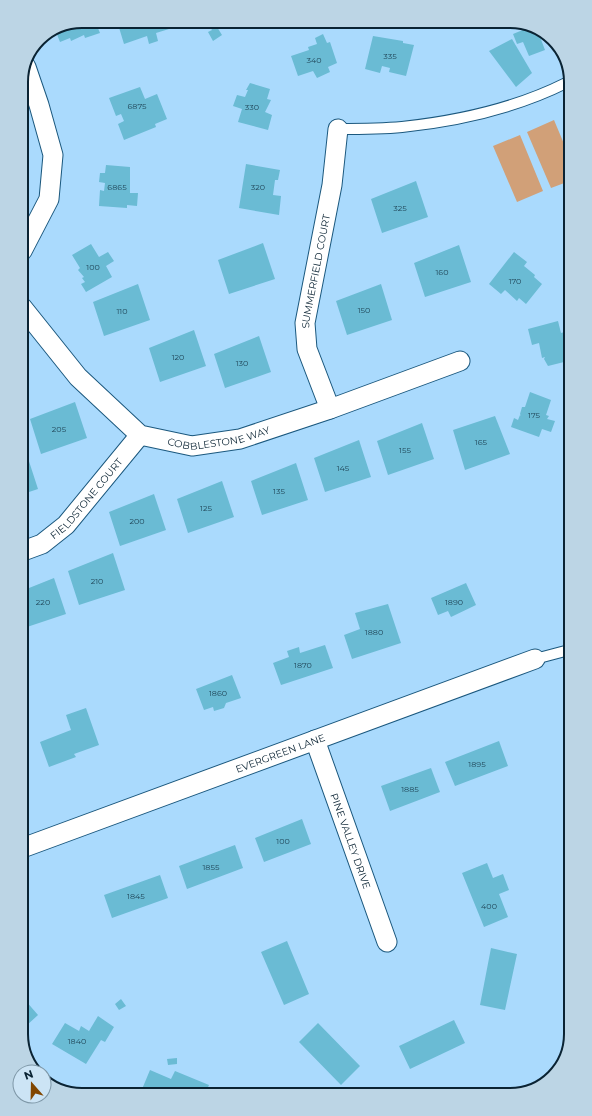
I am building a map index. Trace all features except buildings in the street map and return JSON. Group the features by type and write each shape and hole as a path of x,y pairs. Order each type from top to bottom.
{"street":[{"path":"28,239 48,199 53,155 29,75"},
{"name":"SUMMERFIELD COURT","path":"330,409 307,349 305,324 332,185 338,129"},
{"name":"COBBLESTONE WAY","path":"28,314 78,377 140,434 192,446 240,439 330,409 460,361"},
{"name":"FIELDSTONE COURT","path":"28,549 42,544 66,525 140,434"},
{"name":"EVERGREEN LANE","path":"28,847 535,659"},
{"name":"PINE VALLEY DRIVE","path":"315,740 387,942"}],"lane":[{"path":"338,129 401,127 453,120 539,96 564,85"},
{"path":"535,659 564,651"}],"shaded area":[{"path":"554,120 564,144 564,183 551,188 527,132"},
{"path":"520,135 543,191 517,202 493,146"}]}
